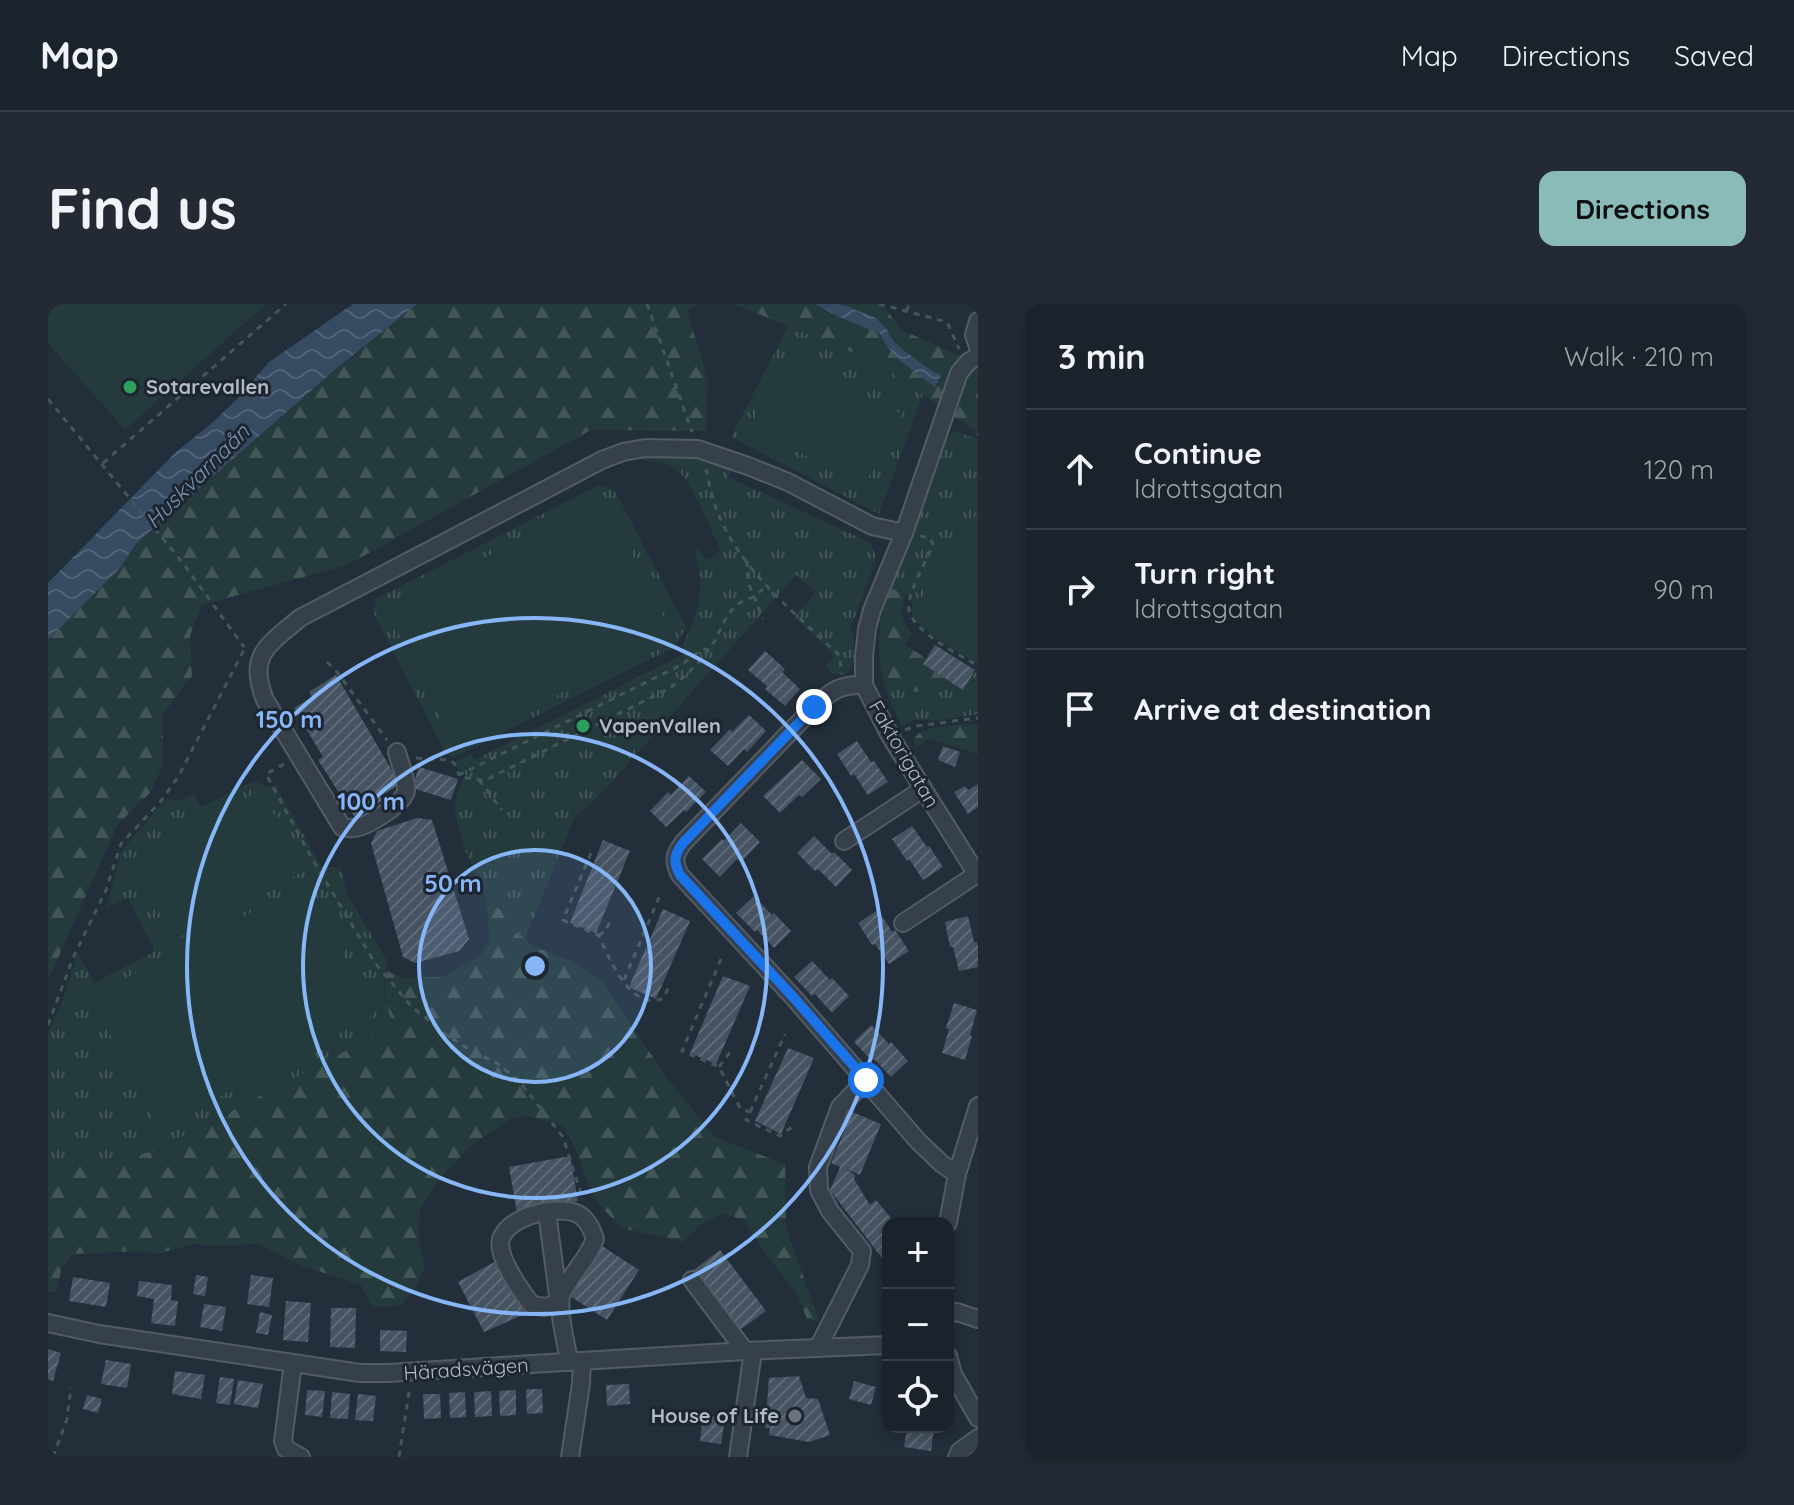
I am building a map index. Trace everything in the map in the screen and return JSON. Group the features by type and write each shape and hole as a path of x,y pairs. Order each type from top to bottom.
{"street":[{"path":"978,321 974,335 978,347"},
{"name":"Faktorigatan","path":"973,359 959,373 904,533 872,610 864,656 864,685 890,736 978,875"},
{"path":"397,752 406,788 404,799 371,821 351,829 342,827 265,700 258,684 261,657 271,643 300,618 602,460 645,448 698,449 788,482 872,526 904,533"},
{"path":"864,685 842,687 829,693 814,707 683,843 675,854 675,864 680,875 794,998 918,1141 957,1174"},
{"path":"844,841 923,789"},
{"path":"903,923 978,875"},
{"path":"818,1348 860,1265 862,1251 830,1211 819,1190 818,1167 840,1107 866,1080"},
{"path":"949,1217 957,1174 971,1156 978,1106"},
{"path":"565,1211 579,1215 588,1224 595,1239 559,1303 545,1307 532,1305 512,1276 501,1252 501,1239 526,1217 565,1211"},
{"path":"547,1212 559,1303 581,1384 570,1457"},
{"path":"692,1280 749,1351 738,1457"},
{"path":"954,1313 978,1319"},
{"name":"Häradsvägen","path":"48,1323 99,1334 360,1373 882,1345"},
{"path":"949,1361 953,1374 978,1418"},
{"path":"293,1363 283,1441 286,1449 301,1457"},
{"path":"957,1457 960,1451 978,1438"}],"path":[{"path":"103,463 286,304"},
{"path":"647,304 716,510 732,540 769,587 840,656 842,687"},
{"path":"879,304 947,322 960,354 973,359"},
{"path":"906,311 913,304"},
{"path":"48,399 182,562 245,648 178,777 161,801 121,844 106,890 73,958 48,1025"},
{"path":"48,414 54,405"},
{"path":"904,533 930,538 933,544 908,603 909,615 920,629 978,666"},
{"path":"747,561 748,582 763,619"},
{"path":"327,662 397,752 412,757 448,760 454,763 460,777 488,779 670,688 709,650 730,612 740,602 769,587"},
{"path":"459,775 681,665 703,649 709,650"},
{"path":"890,736 916,726 978,718"},
{"path":"299,756 266,774 319,871 375,963 401,995 445,1034 498,1064 519,1081 541,1107 563,1137 584,1198 579,1215"},
{"path":"479,780 502,810"},
{"path":"591,853 563,920 598,935 632,993 653,1001 664,998 669,986"},
{"path":"623,981 660,895"},
{"path":"598,935 605,932 612,917"},
{"path":"721,959 682,1051 719,1067 740,1108 750,1112"},
{"path":"785,1034 746,1120 780,1136 793,1126"},
{"path":"719,1067 731,1051"},
{"path":"399,1457 412,1372"},
{"path":"53,1457 67,1419 71,1387"}],"green space":[{"name":"Sotarevallen","path":"48,304 266,304 125,430 48,343"},
{"path":"417,304 697,304 687,310 708,380 706,431 591,430 347,565 202,605 190,636 192,676 163,714 163,765 150,793 118,824 48,980 48,640 120,568 136,544 337,368"},
{"path":"734,304 882,304 902,330 978,364 978,437 975,431 876,362"},
{"path":"788,326 876,362 923,394 879,514 731,437"},
{"path":"788,355 901,414 864,486 750,427"},
{"path":"956,432 978,439 978,512 917,605 978,645 978,664 918,623 913,615 913,597 891,588 947,438"},
{"path":"683,453 732,465 728,477 871,543 876,557 850,630 854,633 854,663 846,675 834,674 825,666 834,656 794,617 816,592 796,575 600,795 574,818 525,939 513,930 502,911 486,898 463,845 454,808 466,776 460,773 455,762 471,754 474,760 686,653 682,645 700,595 695,551 698,548 706,560 721,551 694,494 675,468 619,456"},
{"path":"599,485 614,489 686,627 675,647 454,757 445,753 373,612 376,599"},
{"path":"603,497 673,636 456,746 386,608"},
{"path":"978,512 978,645 917,605"},
{"path":"891,588 906,595 902,616 912,633 905,645 926,658 923,664 945,678 918,692 885,688 879,638 882,614"},
{"path":"974,672 978,674 978,714 942,720 912,720 901,725 885,688 918,692 945,678 962,689"},
{"path":"978,724 978,754 929,739 915,748 917,735 929,729"},
{"path":"254,781 270,788 276,785 321,866 341,868 348,896 387,961 384,992 394,1026 155,1151 68,1168 48,1164 48,1033 63,1000 78,953 94,983 155,951 128,898 106,908 121,852 164,801 185,799 194,794 201,807"},
{"path":"261,790 304,871 174,940 131,859"},
{"path":"305,884 374,1015 159,1128 91,997"},
{"path":"486,898 502,911 513,930 535,947 573,962 602,981 667,1078 715,1137 785,1164 786,1227 819,1321 807,1319 798,1296 744,1220 722,1213 698,1227 683,1242 622,1228 598,1204 565,1127 528,1116 510,1119 469,1147 439,1180 420,1209 419,1240 425,1267 415,1288 402,1304 372,1307 361,1285 300,1265 258,1244 193,1244 157,1254 139,1251 74,1254 62,1267 56,1292 48,1292 48,1164 68,1168 156,1151 393,1026 385,992 387,971 403,978 444,977 481,955 490,939"}],"water":[{"name":"Huskvarnaån","path":"353,304 417,304 337,368 136,544 120,568 48,640 48,583 177,451 237,399 269,362"},
{"path":"815,304 840,304 876,318 903,350 941,375 935,387 899,360 880,334"}],"building":[{"path":"935,645 975,670 963,690 923,664"},
{"path":"765,651 785,669 782,672 800,689 785,706 748,670"},
{"path":"336,675 400,784 380,796 382,801 354,816 318,760 323,757 294,708 312,697 309,692"},
{"path":"749,715 766,731 747,752 744,749 728,766 710,750"},
{"path":"857,741 888,782 868,795 837,754"},
{"path":"943,746 960,752 955,767 938,760"},
{"path":"802,760 821,779 780,813 763,796"},
{"path":"419,767 458,779 451,800 412,788"},
{"path":"689,776 706,792 666,827 650,811"},
{"path":"978,784 978,807 968,814 954,792 965,786 968,790"},
{"path":"417,818 432,820 469,939 459,951 415,963 403,957 371,843 377,831"},
{"path":"741,823 760,842 741,862 737,859 720,877 702,859"},
{"path":"912,826 943,867 923,880 892,839"},
{"path":"814,836 852,870 836,887 797,853"},
{"path":"603,840 630,851 596,933 570,923"},
{"path":"754,896 791,931 774,948 736,913"},
{"path":"663,909 690,921 656,999 629,987"},
{"path":"878,910 909,951 889,964 858,923"},
{"path":"968,916 978,947 978,967 959,971 945,922"},
{"path":"812,961 849,996 832,1013 794,977"},
{"path":"723,976 750,986 716,1064 690,1053"},
{"path":"954,1003 977,1010 965,1060 942,1053"},
{"path":"871,1025 908,1061 891,1077 854,1042"},
{"path":"788,1048 814,1058 781,1134 755,1121"},
{"path":"852,1112 881,1124 860,1175 844,1168 855,1175 854,1179 870,1205 876,1200 890,1217 882,1217 882,1258 830,1190 840,1167 831,1163"},
{"path":"570,1156 578,1201 517,1212 509,1167"},
{"path":"602,1246 639,1270 607,1320 570,1296"},
{"path":"720,1250 766,1311 737,1332 691,1272"},
{"path":"498,1260 525,1314 484,1332 458,1282"},
{"path":"196,1275 208,1277 205,1296 193,1294"},
{"path":"251,1275 273,1278 269,1307 247,1304"},
{"path":"73,1277 110,1283 106,1307 69,1301"},
{"path":"139,1281 172,1285 171,1300 178,1301 175,1326 151,1323 154,1299 137,1296"},
{"path":"286,1301 311,1303 308,1342 283,1340"},
{"path":"204,1304 226,1307 222,1331 200,1327"},
{"path":"331,1308 356,1308 355,1348 330,1347"},
{"path":"260,1312 272,1315 268,1335 256,1333"},
{"path":"380,1330 407,1331 406,1352 380,1351"},
{"path":"48,1349 61,1353 53,1381 48,1379"},
{"path":"106,1360 131,1364 127,1388 101,1384"},
{"path":"175,1371 205,1375 201,1399 172,1394"},
{"name":"House of Life","path":"799,1376 806,1398 818,1399 830,1435 809,1442 769,1435 770,1428 765,1428 769,1378"},
{"path":"220,1377 234,1379 230,1405 216,1403"},
{"path":"238,1380 263,1384 258,1408 234,1404"},
{"path":"854,1381 876,1387 871,1405 849,1399"},
{"path":"629,1384 630,1404 607,1406 606,1385"},
{"path":"526,1389 542,1389 543,1413 527,1414"},
{"path":"307,1390 325,1391 322,1417 305,1415"},
{"path":"516,1390 516,1415 500,1416 499,1391"},
{"path":"491,1391 492,1416 475,1417 474,1392"},
{"path":"332,1392 350,1394 348,1419 330,1418"},
{"path":"465,1392 466,1417 450,1418 449,1393"},
{"path":"358,1394 376,1396 373,1421 355,1420"},
{"path":"423,1394 440,1394 441,1418 424,1419"},
{"path":"87,1395 102,1399 98,1413 83,1409"},
{"path":"703,1415 725,1418 721,1444 700,1441"},
{"path":"906,1433 933,1433 931,1451 904,1447"}],"place":[{"name":"Sotarevallen","path":"130,387"},
{"name":"VapenVallen","path":"583,726"},
{"name":"House of Life","path":"795,1416"}],"route":[{"path":"814,707 683,843 675,854 675,864 680,875 866,1080"}]}
